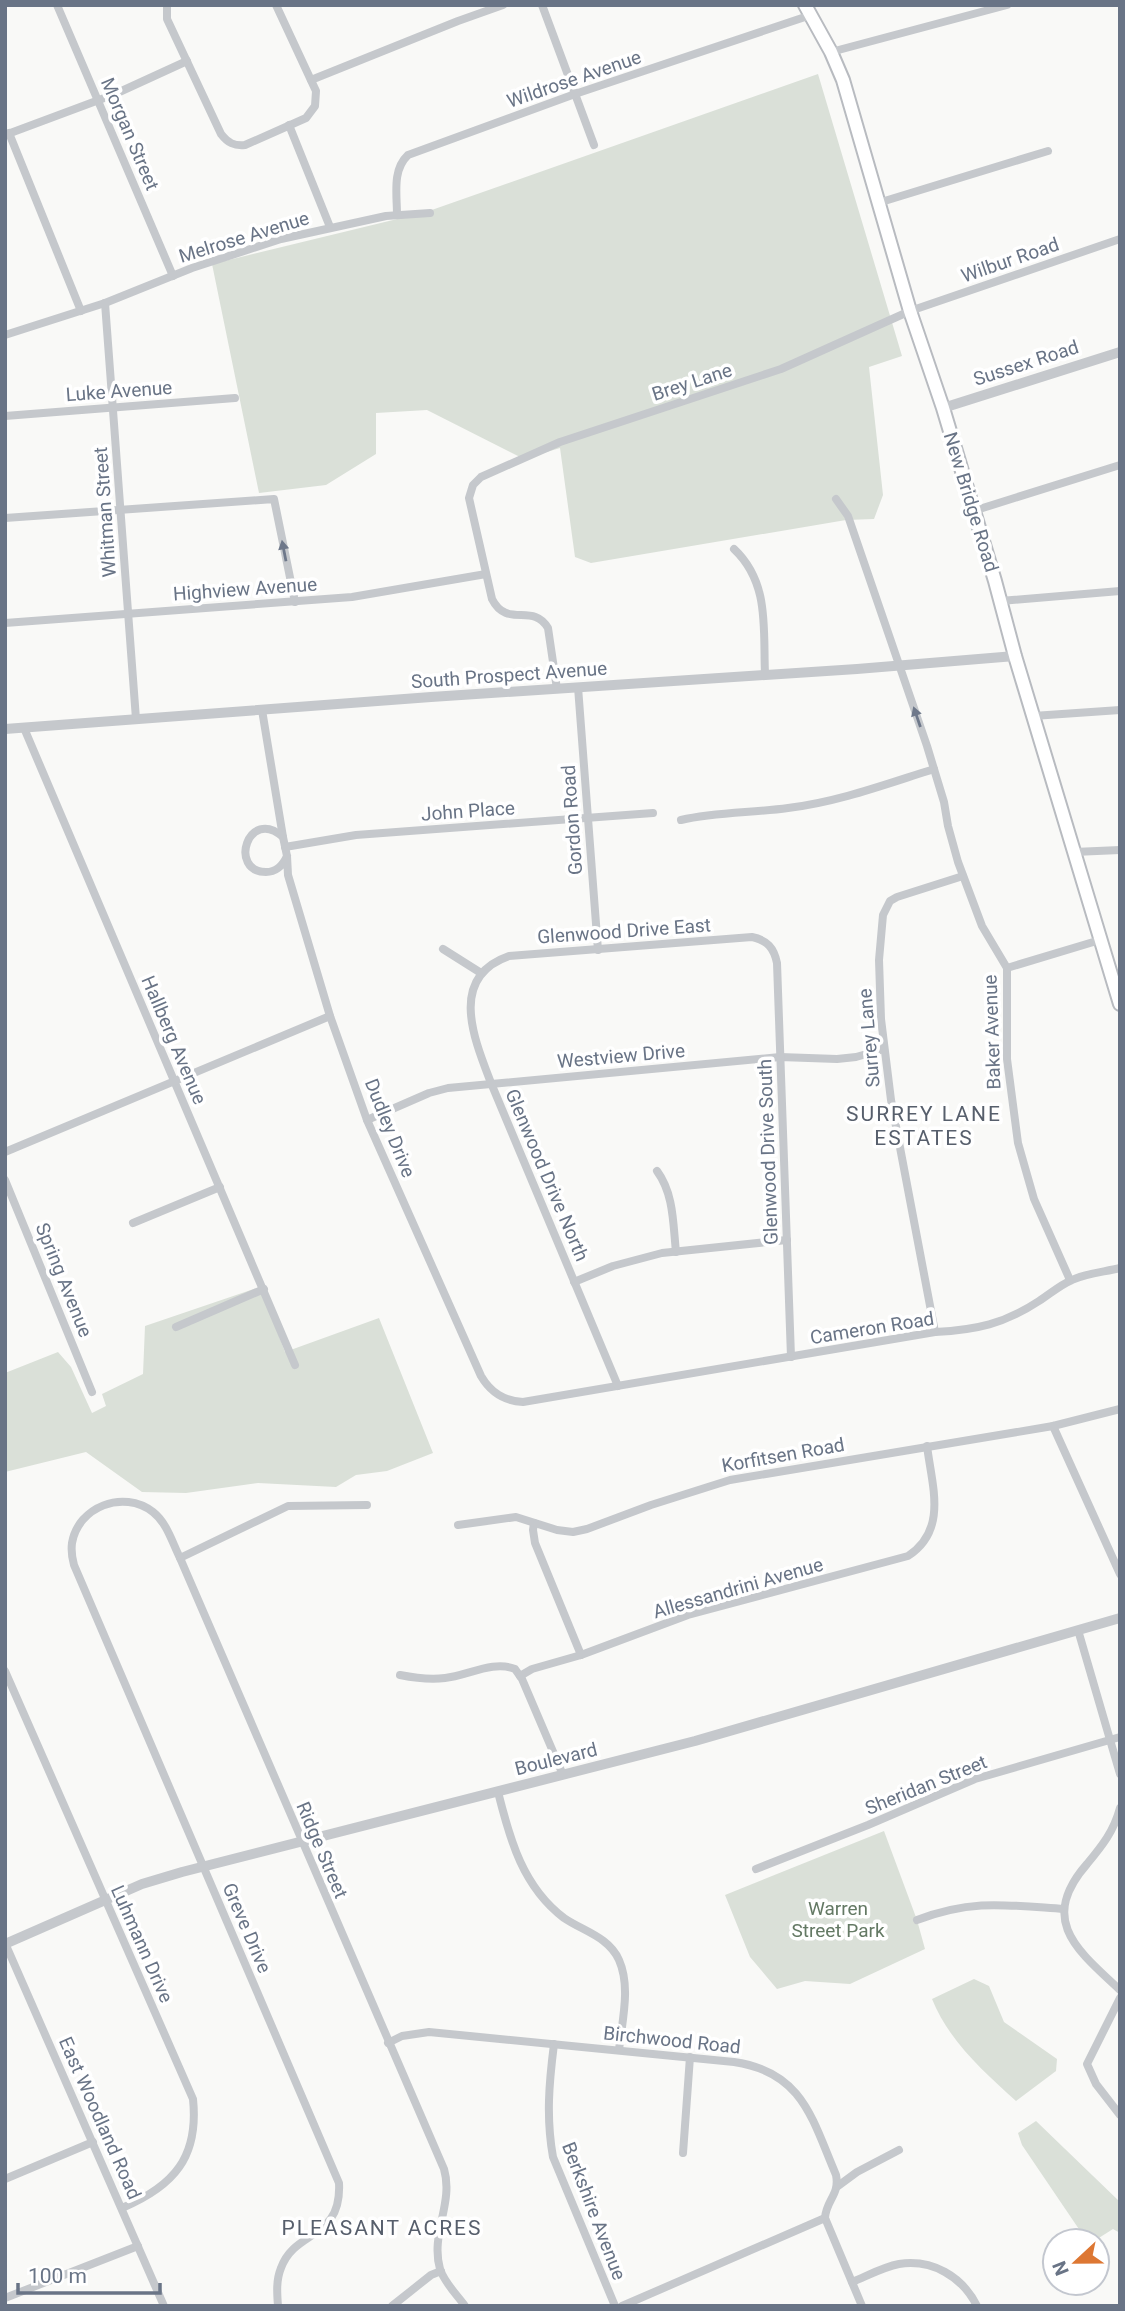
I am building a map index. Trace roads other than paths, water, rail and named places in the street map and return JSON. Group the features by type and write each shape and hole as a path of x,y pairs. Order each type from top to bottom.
{"main road":[{"name":"New Bridge Road","path":"808,10 843,80 910,311 974,510 1120,1004"}],"street":[{"name":"Morgan Street","path":"57,5 173,276"},
{"path":"167,5 167,19 221,134 231,144 245,145 306,118 316,106 316,91 276,5"},
{"path":"311,80 503,5"},
{"path":"542,5 594,145"},
{"path":"831,52 1007,5"},
{"name":"Wildrose Avenue","path":"397,215 398,168 408,155 808,10"},
{"path":"5,335 81,311 7,134 98,100 187,61"},
{"path":"289,125 330,227"},
{"path":"878,203 1048,151"},
{"name":"Melrose Avenue","path":"81,311 227,255 330,227 397,215 430,213"},
{"name":"Wilbur Road","path":"910,311 1120,239"},
{"name":"Whitman Street","path":"105,303 136,719"},
{"name":"Brey Lane","path":"486,574 469,498 473,485 481,477 560,442 781,369 910,311"},
{"name":"Sussex Road","path":"943,408 1120,352"},
{"name":"Luke Avenue","path":"5,416 235,398"},
{"path":"974,510 1120,465"},
{"path":"5,518 274,499 295,602"},
{"name":"Baker Avenue","path":"836,499 848,516 900,666 934,769 963,876 982,926 1007,968 1007,1059 1018,1143 1034,1199 1070,1280"},
{"path":"734,549 749,566 760,591 763,604 765,674"},
{"path":"486,574 492,599 501,611 516,616 533,615 545,622 558,689"},
{"name":"Highview Avenue","path":"5,623 295,602 398,590 486,574"},
{"path":"1000,601 1120,592"},
{"name":"South Prospect Avenue","path":"5,729 1015,656"},
{"name":"Gordon Road","path":"578,687 598,950"},
{"name":"Dudley Drive","path":"262,710 288,875 330,1017 367,1120 481,1376 500,1397"},
{"path":"1033,716 1120,710"},
{"name":"Hallberg Avenue","path":"24,728 295,1365"},
{"path":"681,820 713,814 804,806 934,769"},
{"name":"John Place","path":"286,851 356,835 653,813"},
{"path":"283,837 271,830 258,831 247,841 245,855 253,867 266,872 279,867 286,851"},
{"path":"1074,852 1120,850"},
{"name":"Surrey Lane","path":"935,1332 891,1100 884,1049 879,960 885,907 897,897 963,876"},
{"name":"Glenwood Drive East","path":"481,973 489,965 509,956 752,937 771,947"},
{"path":"1007,968 1100,940"},
{"name":"Glenwood Drive South","path":"771,947 777,963 792,1357"},
{"path":"443,949 481,973"},
{"name":"Glenwood Drive North","path":"481,973 471,992 471,1014 491,1083 618,1387"},
{"path":"5,1152 330,1017"},
{"name":"Westview Drive","path":"367,1120 429,1093 449,1088 780,1057 837,1059 884,1049"},
{"path":"657,1171 670,1196 676,1252"},
{"name":"Spring Avenue","path":"5,1180 92,1392"},
{"path":"133,1223 220,1187"},
{"path":"575,1282 637,1258 787,1240"},
{"name":"Cameron Road","path":"500,1397 523,1402 935,1332 967,1331 1015,1315 1070,1280 1120,1268"},
{"path":"176,1327 264,1289"},
{"name":"Korfitsen Road","path":"458,1525 516,1517 557,1530 573,1532 730,1480 1053,1426 1120,1409"},
{"path":"1053,1426 1120,1574"},
{"name":"Allessandrini Avenue","path":"520,1676 532,1669 581,1655 688,1615 908,1556 924,1542 934,1514 927,1446"},
{"name":"Ridge Street","path":"72,1549 72,1541 82,1520 107,1503 123,1501 142,1505 154,1512 164,1524 447,2181 448,2193 438,2241 441,2271"},
{"path":"180,1558 288,1506 367,1505"},
{"path":"534,1523 535,1543 581,1655"},
{"name":"Greve Drive","path":"72,1549 74,1565 339,2183 337,2204 328,2223 318,2233 294,2248 283,2263 278,2281 278,2306"},
{"name":"Boulevard","path":"5,1943 153,1880 753,1725 1120,1618"},
{"path":"1078,1630 1116,1738 1120,1774"},
{"path":"400,1675 433,1679 501,1666 515,1669 564,1775"},
{"name":"Luhmann Drive","path":"5,1671 189,2088 194,2113 191,2145 176,2172 154,2193 122,2208"},
{"name":"Sheridan Street","path":"756,1869 869,1825 975,1779 1116,1738"},
{"path":"498,1792 514,1850 523,1870 538,1892 564,1917 600,1938 620,1960 625,1988 619,2050"},
{"path":"1120,1808 1112,1832 1077,1876 1063,1909 1068,1931 1082,1955 1120,1990"},
{"path":"917,1920 952,1908 989,1903 1063,1909"},
{"name":"East Woodland Road","path":"5,1943 164,2306"},
{"path":"1120,1998 1087,2064 1096,2084 1120,2115"},
{"name":"Birchwood Road","path":"388,2043 402,2036 429,2032 690,2057 764,2068 780,2077 802,2100 836,2175 838,2186"},
{"name":"Berkshire Avenue","path":"554,2044 548,2112 548,2132 553,2157 615,2306"},
{"path":"682,2153 690,2057"},
{"path":"5,2179 93,2142"},
{"path":"862,2306 825,2218 825,2212 838,2186 857,2172 899,2150"},
{"path":"622,2306 825,2218"},
{"path":"5,2298 138,2246"},
{"path":"852,2282 890,2266 928,2265 941,2269 961,2282 977,2306"},
{"path":"392,2306 431,2275 441,2271 465,2306"}],"district":[{"name":"SURREY LANE ESTATES","path":"924,1126"},
{"name":"PLEASANT ACRES","path":"382,2228"}],"park label":[{"name":"Warren Street Park","path":"838,1919"}]}
